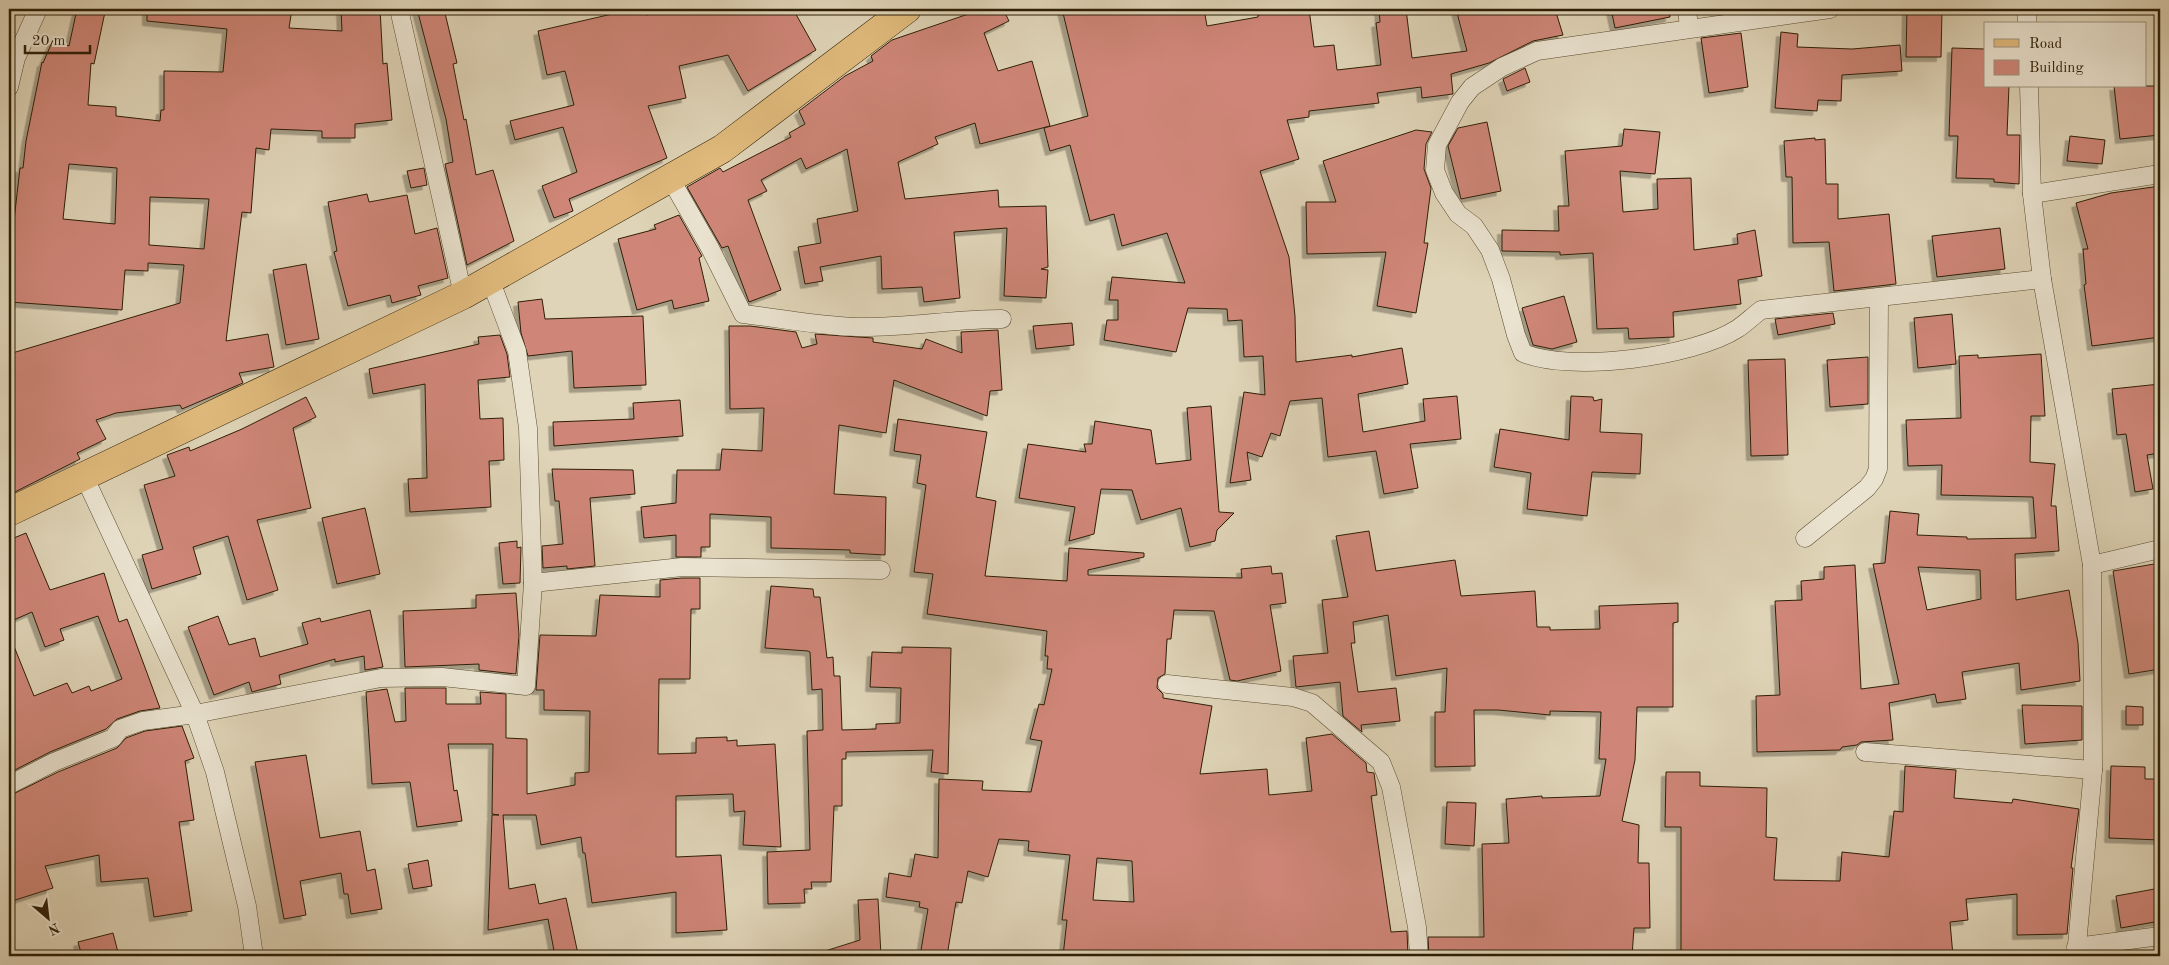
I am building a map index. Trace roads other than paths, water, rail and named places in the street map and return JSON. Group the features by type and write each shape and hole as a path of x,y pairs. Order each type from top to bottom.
{"main road":[{"path":"9,512 463,295 722,149 892,14"}],"street":[{"path":"9,87 16,58 38,9"},
{"path":"399,9 463,295"},
{"path":"1687,9 1690,28"},
{"path":"1830,9 1537,51 1502,67 1472,87 1460,102 1437,145 1435,170 1444,193 1458,214 1474,226 1490,250 1502,279 1516,335 1524,353 1539,360 1586,363 1645,358 1702,343 1736,330 1761,310 2042,279"},
{"path":"2027,9 2027,22"},
{"path":"2029,88 2032,194 2042,279 2092,565 2093,770 2076,952 2160,936"},
{"path":"2032,194 2160,174"},
{"path":"670,178 710,248 742,314 855,327 917,326 977,319 1002,320"},
{"path":"9,785 54,762 113,738 120,728 144,721 195,714 382,678 442,677 526,686 533,583 528,428 517,351 490,279"},
{"path":"1805,538 1867,488 1874,479 1878,469 1879,297"},
{"path":"84,476 195,714 226,818 247,906 254,956"},
{"path":"2092,565 2160,549"},
{"path":"533,583 682,567 881,570"},
{"path":"1167,684 1293,697 1312,703 1381,762 1391,787 1417,927 1419,956"},
{"path":"1865,752 2093,770"}]}
